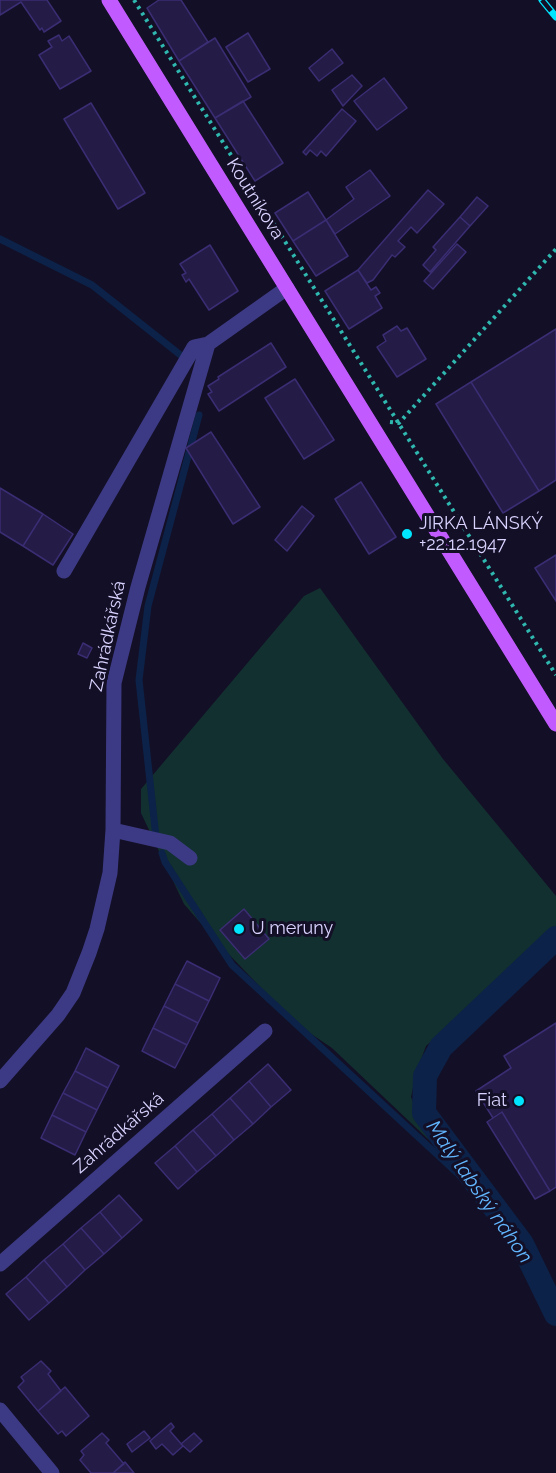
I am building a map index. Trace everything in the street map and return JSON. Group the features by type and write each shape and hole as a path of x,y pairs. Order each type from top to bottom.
{"main road":[{"name":"Koutníkova","path":"109,0 556,724"}],"street":[{"path":"64,571 194,347 208,344 287,288"},
{"name":"Zahrádkářská","path":"0,1081 58,1015 73,993 89,953 104,902 110,873 113,830 114,683 138,586 208,344"},
{"path":"113,830 170,843 190,858"},
{"name":"Zahrádkářská","path":"0,1264 265,1031"},
{"path":"0,1410 52,1473"}],"path":[{"path":"134,0 556,675"},
{"path":"399,423 556,249"},
{"path":"368,419 399,423"}],"green space":[{"path":"320,588 443,759 556,896 554,931 426,1046 416,1073 411,1097 429,1140 332,1048 295,1023 217,942 184,904 141,813 141,789 304,596"}],"building":[{"path":"0,0 47,0 61,21 44,32 42,28 40,30 21,2 0,15"},
{"path":"159,0 181,0 208,42 179,61 147,8"},
{"path":"248,33 270,69 248,82 226,47"},
{"path":"59,35 62,41 69,36 91,71 60,89 39,55 52,47 48,41"},
{"path":"215,38 251,97 215,118 179,61"},
{"path":"332,49 343,63 319,81 309,68"},
{"path":"352,75 362,86 343,106 332,90"},
{"path":"384,78 407,108 377,130 354,101"},
{"path":"243,101 283,163 255,181 215,118"},
{"path":"91,103 145,193 118,209 64,119"},
{"path":"342,109 356,121 326,156 321,151 317,156 310,150 306,155 303,152"},
{"path":"370,170 390,196 335,234 326,220 354,199 346,187"},
{"path":"428,190 444,204 417,233 411,227 398,241 405,247 395,257 392,255 373,280 367,283 358,270"},
{"path":"308,192 326,220 293,241 275,213"},
{"path":"477,197 488,206 470,226 460,217"},
{"path":"460,217 470,226 430,272 423,265 436,250 433,247"},
{"path":"326,220 348,256 316,276 293,241"},
{"path":"457,244 466,252 433,289 424,281"},
{"path":"210,245 238,291 209,310 189,279 186,282 182,275 186,273 180,264"},
{"path":"358,270 371,290 376,287 380,293 375,296 382,308 349,329 325,291"},
{"path":"397,326 401,331 407,328 426,359 397,377 377,347 386,341 383,335"},
{"path":"556,329 556,480 539,491 471,382"},
{"path":"271,343 286,367 219,411 208,394 212,392 208,386"},
{"path":"295,379 334,440 304,459 265,398"},
{"path":"471,382 539,491 503,513 436,404"},
{"path":"211,432 260,507 233,524 186,448"},
{"path":"361,482 396,537 369,554 335,499"},
{"path":"0,488 43,514 23,546 0,532"},
{"path":"302,506 314,516 287,551 275,540"},
{"path":"43,514 73,534 53,565 23,546"},
{"path":"556,555 556,601 535,568"},
{"path":"83,643 92,648 87,658 78,654"},
{"path":"244,909 269,939 245,959 220,930"},
{"path":"187,961 220,978 209,1001 175,984"},
{"path":"175,984 209,1001 198,1023 164,1006"},
{"path":"164,1006 198,1023 187,1045 153,1028"},
{"name":"Fiat","path":"556,1023 556,1187 550,1191 502,1112 493,1118 476,1091 511,1068 504,1056"},
{"path":"153,1028 187,1045 175,1068 142,1051"},
{"path":"86,1048 119,1066 108,1088 75,1071"},
{"path":"268,1064 291,1090 271,1107 249,1081"},
{"path":"75,1071 108,1088 97,1110 63,1093"},
{"path":"249,1081 271,1107 253,1124 230,1098"},
{"path":"63,1093 97,1110 86,1132 52,1115"},
{"path":"230,1098 253,1124 234,1140 212,1114"},
{"path":"502,1112 550,1191 535,1199 487,1122"},
{"path":"212,1114 234,1140 216,1156 193,1130"},
{"path":"52,1115 86,1132 75,1155 41,1138"},
{"path":"193,1130 216,1156 197,1172 175,1146"},
{"path":"175,1146 197,1172 178,1189 155,1163"},
{"path":"119,1195 142,1220 122,1238 100,1212"},
{"path":"100,1212 122,1238 104,1254 81,1228"},
{"path":"81,1228 104,1254 85,1270 63,1244"},
{"path":"63,1244 85,1270 67,1287 44,1260"},
{"path":"44,1260 67,1287 49,1303 26,1277"},
{"path":"26,1277 49,1303 29,1320 6,1294"},
{"path":"41,1361 51,1371 48,1374 61,1391 38,1411 18,1387 24,1381 21,1377"},
{"path":"65,1387 89,1416 66,1436 62,1431 58,1434 38,1411"},
{"path":"171,1423 174,1427 170,1431 183,1446 173,1455 162,1444 156,1449 150,1441"},
{"path":"144,1431 150,1438 132,1452 127,1444"},
{"path":"102,1433 109,1440 106,1443 124,1464 113,1473 91,1473 80,1460 84,1455 81,1451"},
{"path":"194,1433 202,1441 190,1452 181,1444"},
{"path":"125,1462 134,1473 113,1473"}],"waterway":[{"path":"0,239 92,285 183,357"},
{"path":"156,837 139,680 148,606 199,415"},
{"path":"162,853 165,862 232,965 495,1208"},
{"name":"Malý labský náhon","path":"556,938 441,1047 425,1076 424,1113 522,1244 556,1314"}],"railway":[{"path":"542,0 556,17"}],"place":[{"name":"JIRKA LÁNSKÝ +22.12.1947","path":"407,534"},
{"name":"U meruny","path":"239,929"},
{"name":"Fiat","path":"519,1101"}]}
